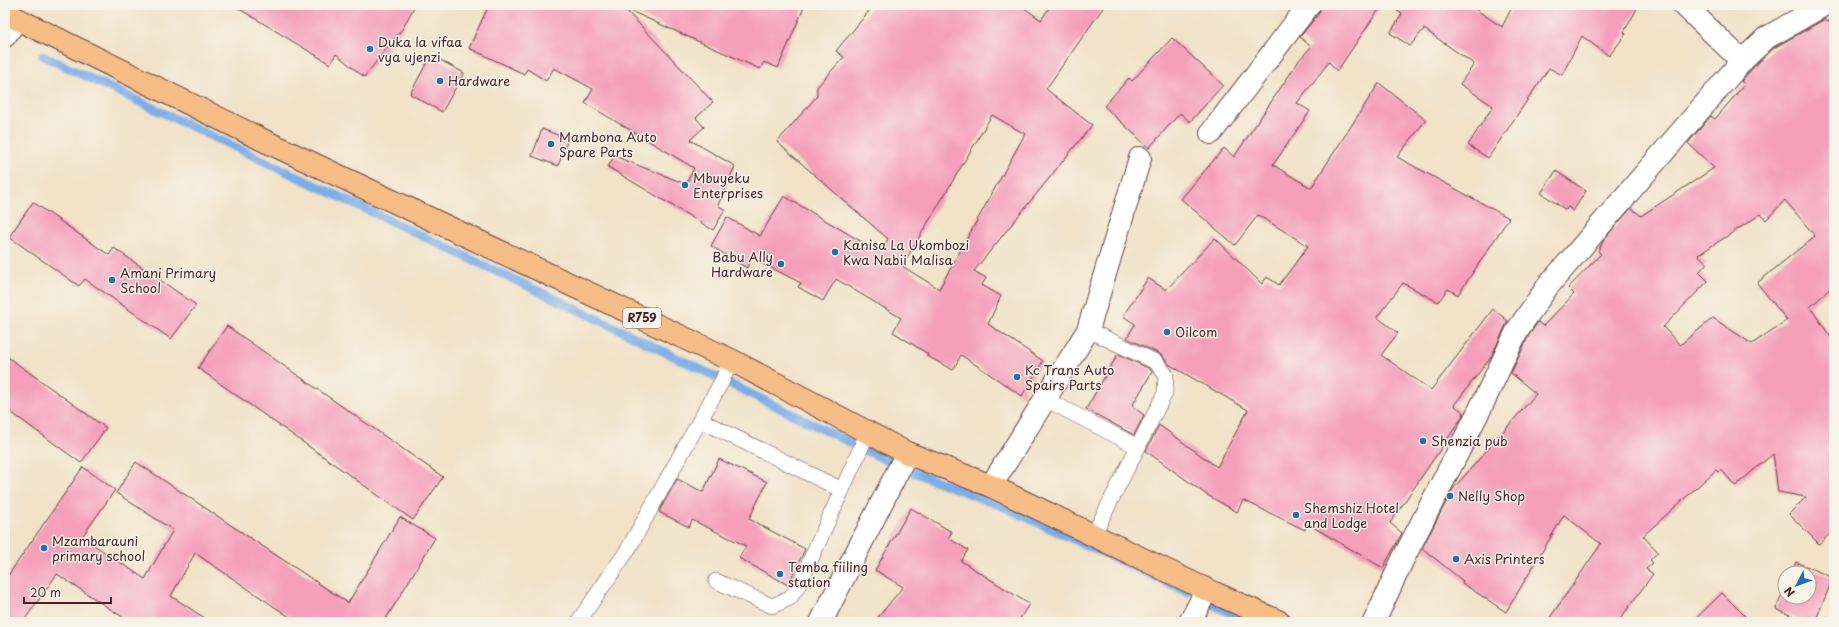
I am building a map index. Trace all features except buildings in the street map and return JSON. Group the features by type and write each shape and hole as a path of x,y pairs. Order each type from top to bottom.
{"main road":[{"name":"R759","path":"9,23 269,142 731,360 907,453 991,486 1203,588 1280,622"}],"street":[{"path":"1211,133 1309,5"},
{"path":"1684,5 1742,61"},
{"path":"1374,622 1403,559 1480,409 1518,329 1548,286 1742,61 1766,38 1824,5"},
{"path":"991,486 1088,330 1140,158"},
{"path":"821,622 907,453"},
{"path":"1190,622 1202,599 1203,588"}],"lane":[{"path":"1088,330 1156,362 1166,376 1165,393 1093,536"},
{"path":"578,622 627,551 722,381 731,360"},
{"path":"1045,399 1138,447"},
{"path":"700,420 842,490"},
{"path":"716,581 772,606 790,598 801,581 868,432"}],"waterway":[{"path":"43,56 616,328 900,467 1002,506 1187,592"},
{"path":"1201,599 1250,622"}],"place":[{"name":"Duka la vifaa vya ujenzi","path":"370,49"},
{"name":"Hardware","path":"440,81"},
{"name":"Mambona Auto Spare Parts","path":"551,144"},
{"name":"Mbuyeku Enterprises","path":"685,185"},
{"name":"Kanisa La Ukombozi Kwa Nabii Malisa","path":"835,252"},
{"name":"Babu Ally Hardware","path":"781,264"},
{"name":"Amani Primary School","path":"112,280"},
{"name":"Oilcom","path":"1167,332"},
{"name":"Kc Trans Auto Spairs Parts","path":"1017,377"},
{"name":"Shenzia pub","path":"1423,441"},
{"name":"Nelly Shop","path":"1450,496"},
{"name":"Shemshiz Hotel and Lodge","path":"1296,515"},
{"name":"Mzambarauni primary school","path":"44,548"},
{"name":"Axis Printers","path":"1456,559"},
{"name":"Temba fiiling station","path":"780,574"}]}
